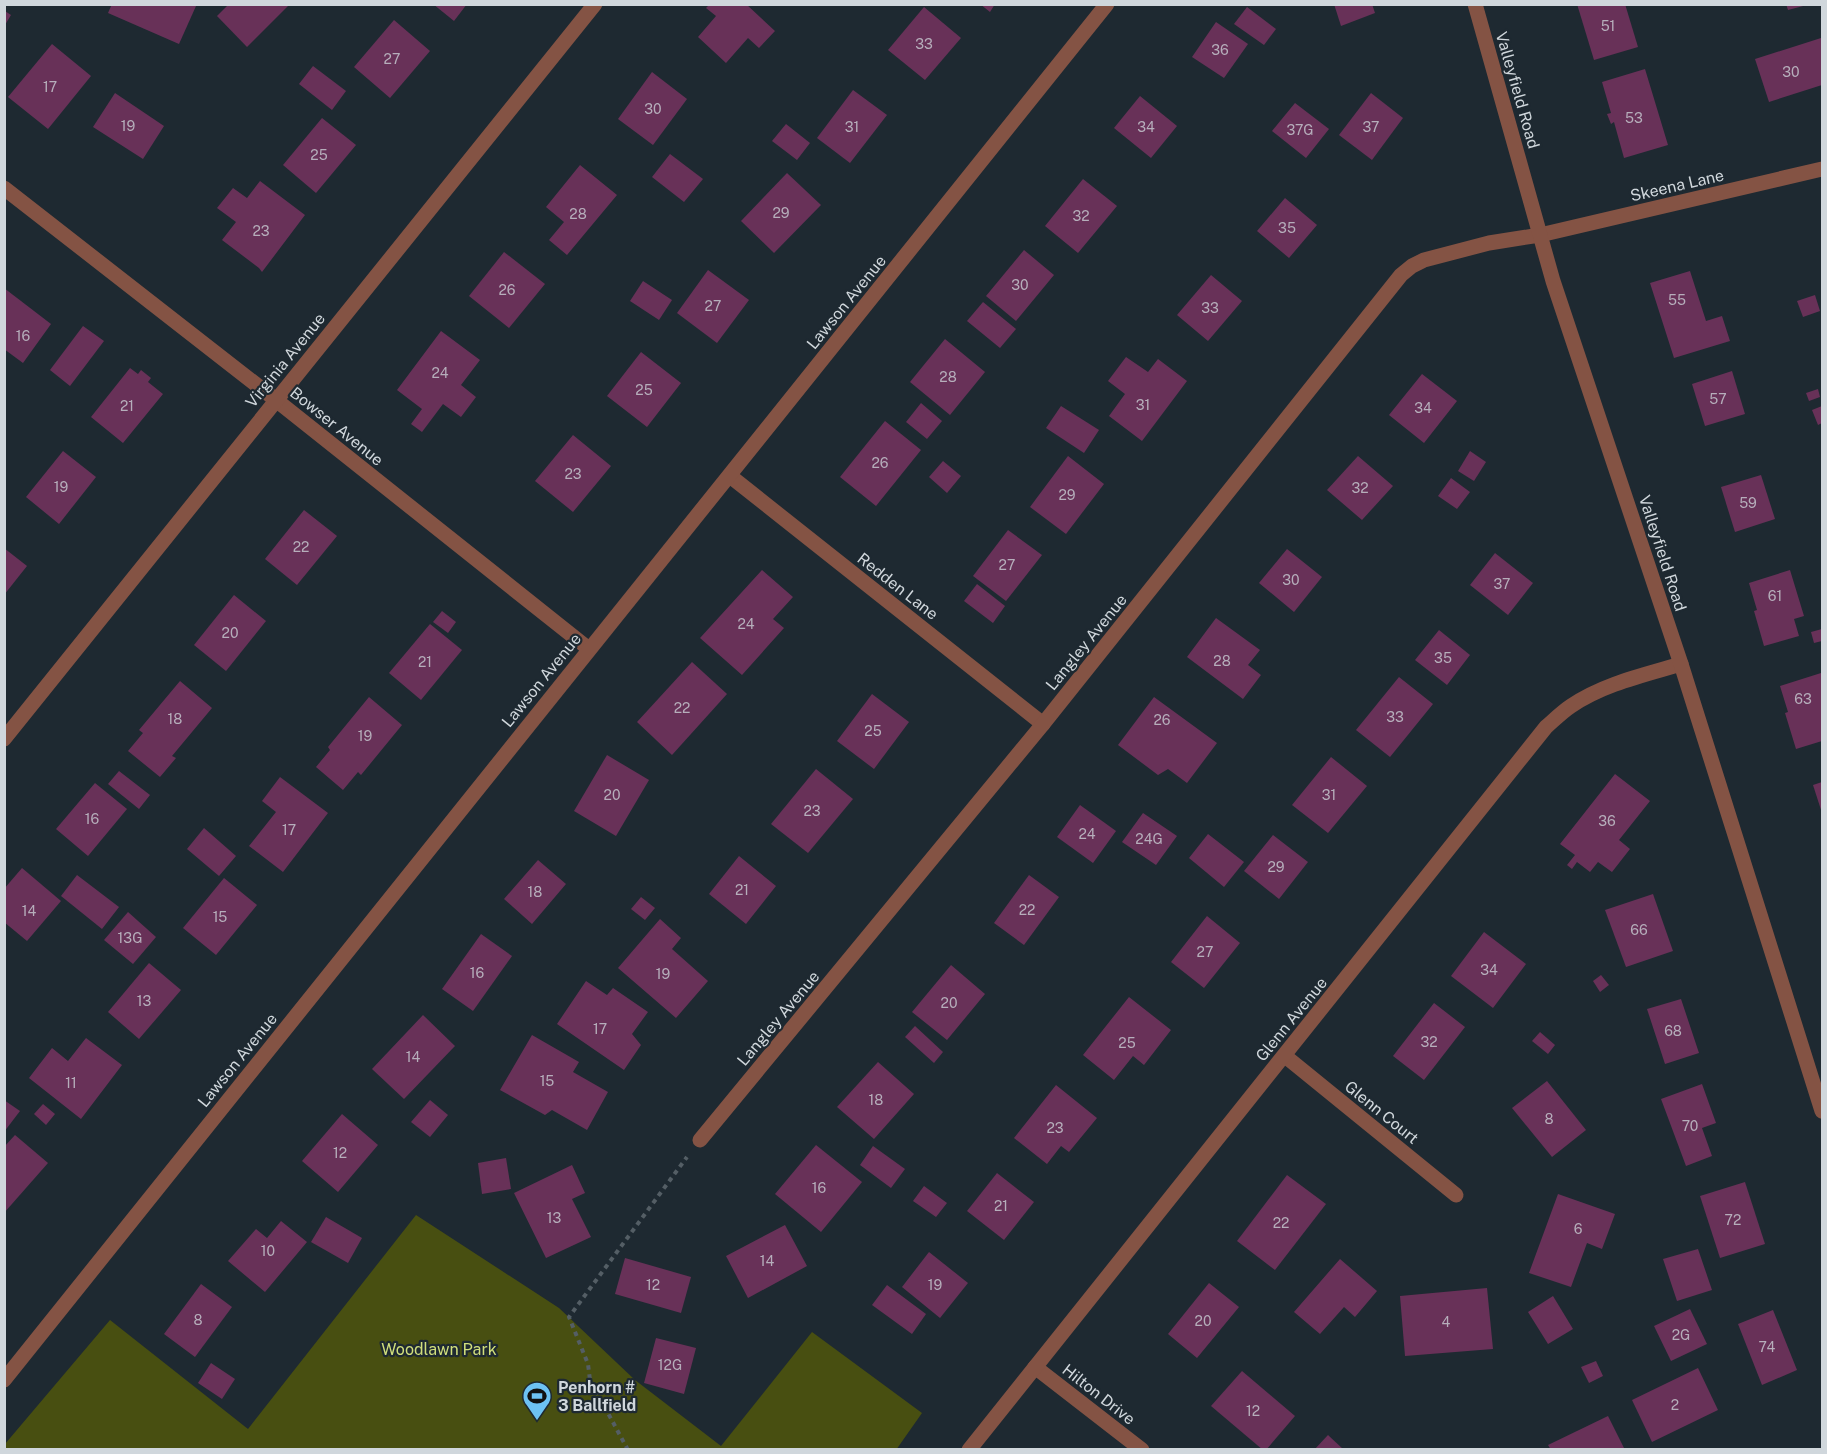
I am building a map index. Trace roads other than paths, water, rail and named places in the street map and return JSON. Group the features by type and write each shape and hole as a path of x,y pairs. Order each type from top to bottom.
{"street":[{"name":"Virginia Avenue","path":"4,739 595,4"},
{"name":"Lawson Avenue","path":"4,1380 1107,4"},
{"name":"Valleyfield Road","path":"1475,4 1553,281 1681,664 1822,1111"},
{"name":"Skeena Lane","path":"1540,235 1822,169"},
{"name":"Bowser Avenue","path":"4,188 276,400 589,649"},
{"name":"Langley Avenue","path":"700,1140 1043,724 1401,275 1412,266 1424,261 1489,243 1540,235"},
{"name":"Redden Lane","path":"730,476 1043,724"},
{"name":"Glenn Avenue","path":"969,1449 1546,727 1570,707 1593,693 1681,664"},
{"name":"Glenn Court","path":"1285,1056 1456,1195"},
{"name":"Hilton Drive","path":"1035,1366 1142,1449"}],"place":[{"name":"Penhorn # 3 Ballfield","path":"537,1422"}],"park label":[{"name":"Woodlawn Park","path":"439,1349"}]}
